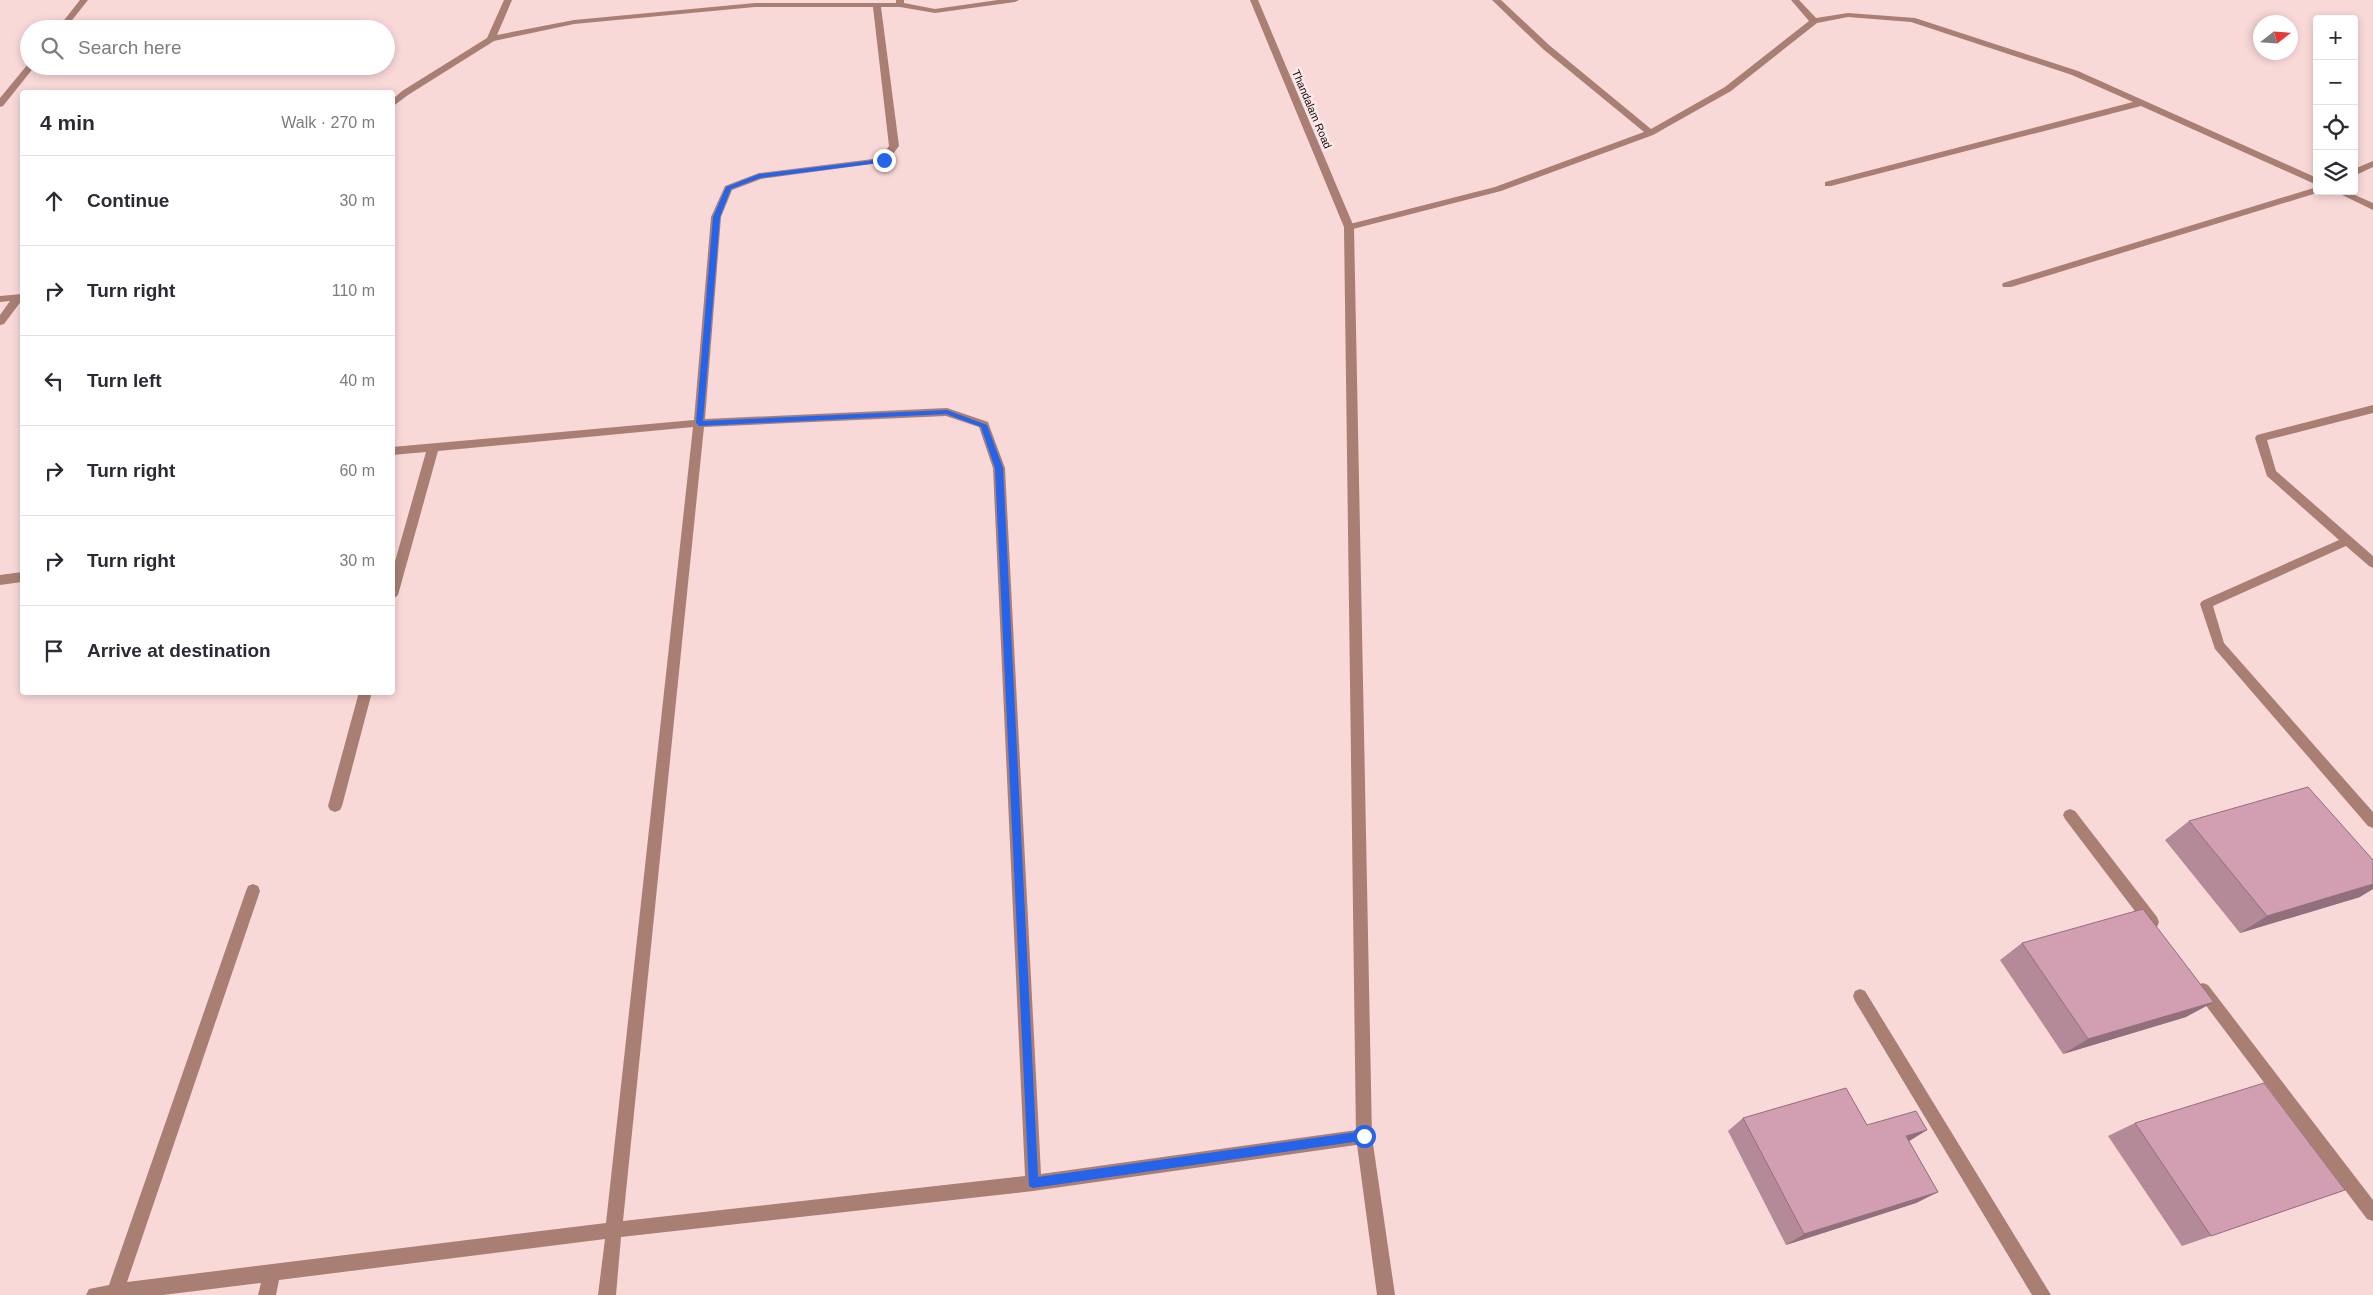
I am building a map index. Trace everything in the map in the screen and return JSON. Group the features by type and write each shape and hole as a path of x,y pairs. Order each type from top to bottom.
{"street":[{"path":"68,20 84,0"},
{"path":"491,39 508,0"},
{"path":"395,102 405,93 491,39 574,22 756,2 877,6 900,3 934,11 1015,0"},
{"name":"Thandalam Road","path":"1254,0 1349,227"},
{"path":"1496,0 1546,47 1650,132"},
{"path":"1795,0 1814,21"},
{"path":"607,1295 699,423 716,217 728,188 759,176 884,160 894,146 877,6"},
{"path":"1386,1295 1364,1136 1349,227 1498,189 1650,132 1728,89 1814,21 1848,14 1912,20 2075,73 2313,180"},
{"path":"0,104 24,75"},
{"path":"1828,184 2141,103"},
{"path":"2358,171 2373,164"},
{"path":"2007,285 2313,191"},
{"path":"2347,195 2373,207"},
{"path":"0,299 20,297"},
{"path":"0,322 20,298"},
{"path":"2373,409 2261,438 2271,473 2373,563"},
{"path":"395,451 699,423 947,412 984,425 999,468 1033,1183"},
{"path":"395,585 433,447"},
{"path":"2349,540 2206,604 2219,645 2373,822"},
{"path":"0,580 20,577"},
{"path":"335,806 365,695"},
{"path":"2070,815 2159,932"},
{"path":"114,1293 252,891"},
{"path":"2195,979 2373,1213"},
{"path":"1860,996 2042,1295"},
{"path":"95,1295 614,1230 1033,1183 1364,1136"},
{"path":"267,1295 272,1273"}],"building":[{"path":"2308,787 2373,860 2373,884 2267,916 2189,821"},
{"path":"2143,909 2214,1002 2088,1039 2022,943"},
{"path":"2264,1083 2345,1190 2211,1236 2135,1123"},
{"path":"1846,1088 1867,1125 1916,1111 1927,1130 1906,1136 1938,1192 1804,1234 1743,1118"}],"route":[{"path":"884,160 759,176 728,188 716,217 699,423 947,412 984,425 999,468 1033,1183 1364,1136"}]}
